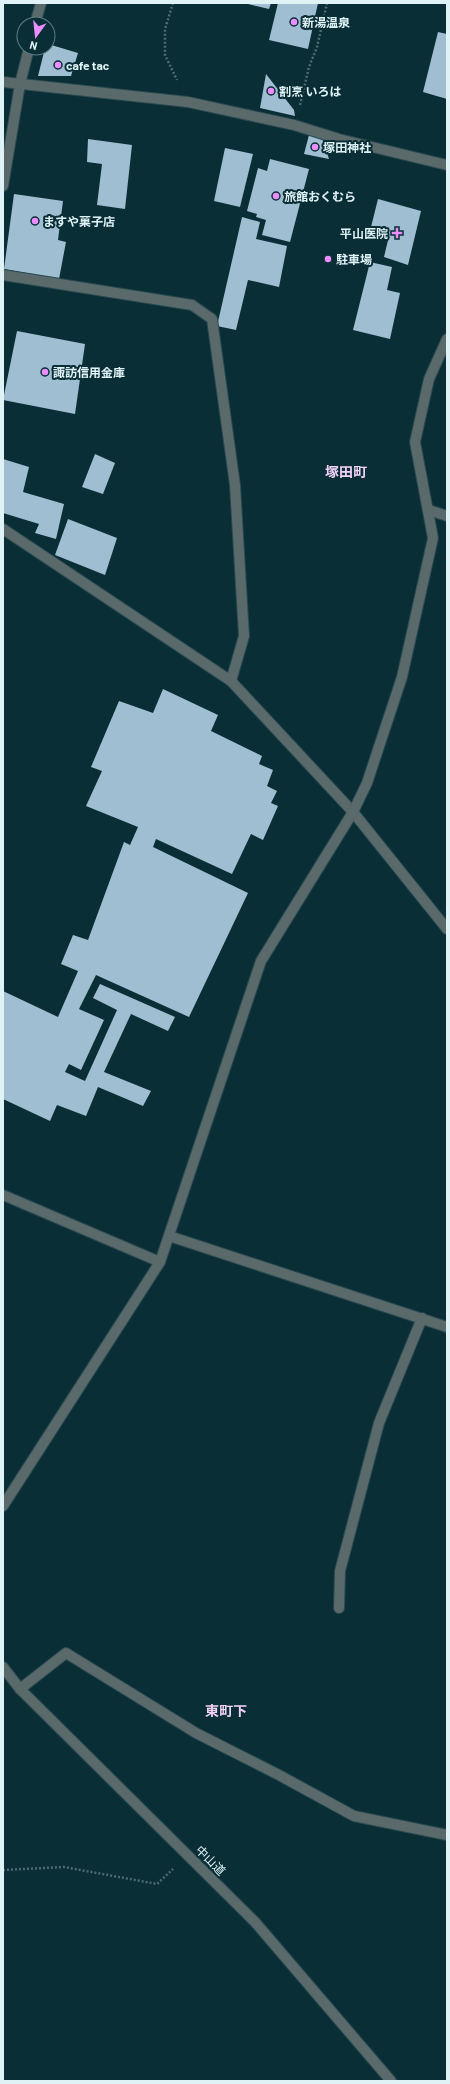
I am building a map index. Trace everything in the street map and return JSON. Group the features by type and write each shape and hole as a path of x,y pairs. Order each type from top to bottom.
{"street":[{"path":"37,16 41,3"},
{"path":"3,186 20,84 27,56"},
{"path":"3,82 188,102 294,125 339,139 447,164"},
{"path":"3,275 192,305 212,319 235,485 244,636 231,681"},
{"path":"3,1506 160,1262 261,961 353,812 367,783 402,677 433,538 429,510 415,442 429,380 447,339"},
{"path":"429,510 447,516"},
{"path":"3,529 231,681 353,812 447,929"},
{"path":"3,1195 160,1262"},
{"path":"169,1236 447,1327"},
{"path":"339,1608 340,1571 379,1423 422,1318"},
{"path":"20,1689 66,1653 196,1733 279,1775 354,1816 447,1835"},
{"name":"中山道","path":"3,1667 20,1689 254,1922 391,2081"}],"path":[{"path":"173,3 165,29 165,55 188,102"},
{"path":"294,125 309,67 317,47 327,3"},
{"path":"3,1870 64,1867 157,1884 187,1855"}],"building":[{"path":"244,3 271,3 269,9"},
{"name":"新湯温泉","path":"278,3 318,3 308,49 269,40"},
{"path":"438,32 447,34 447,99 423,92"},
{"name":"cafe tac","path":"56,46 78,53 71,76 38,76 43,56 56,56"},
{"name":"割烹 いろは","path":"266,74 294,110 295,116 260,108"},
{"name":"塚田神社","path":"309,135 323,140 329,159 304,154"},
{"path":"88,139 132,145 125,209 97,205 102,164 87,162"},
{"path":"225,148 253,154 240,207 214,201"},
{"name":"旅館おくむら","path":"270,159 309,169 290,242 262,235 266,220 256,217 257,214 247,211 258,168 267,171"},
{"name":"ますや菓子店","path":"14,194 63,201 58,240 66,242 59,279 4,269"},
{"name":"平山医院","path":"378,199 421,211 408,265 384,257 389,236 370,231"},
{"path":"242,217 260,222 256,239 287,246 279,287 248,280 236,330 217,326"},
{"path":"370,262 392,267 387,290 400,293 390,339 353,330"},
{"name":"諏訪信用金庫","path":"17,331 85,344 75,414 3,400"},
{"path":"95,454 115,463 103,494 82,487"},
{"path":"3,459 29,467 23,492 64,504 56,539 35,533 39,524 3,513"},
{"path":"68,519 117,538 105,575 55,555"},
{"path":"163,689 218,715 211,731 262,756 259,764 273,770 267,786 277,791 271,803 278,806 263,840 251,834 232,874 156,839 153,847 248,893 189,1017 96,975 79,1009 104,1020 81,1070 69,1064 65,1072 85,1081 117,1010 93,998 100,984 175,1017 168,1031 131,1014 104,1072 151,1091 143,1106 98,1087 86,1116 57,1105 50,1121 3,1099 3,991 58,1017 78,971 61,964 73,935 88,940 124,842 130,845 138,827 86,806 102,771 91,767 119,701 153,713"}],"place":[{"name":"新湯温泉","path":"294,22"},
{"name":"cafe tac","path":"58,65"},
{"name":"割烹 いろは","path":"271,91"},
{"name":"塚田神社","path":"315,147"},
{"name":"旅館おくむら","path":"276,196"},
{"name":"ますや菓子店","path":"35,221"},
{"name":"平山医院","path":"397,233"},
{"name":"駐車場","path":"328,259"},
{"name":"諏訪信用金庫","path":"45,372"}],"district":[{"name":"塚田町","path":"346,471"},
{"name":"東町下","path":"226,1710"}]}
